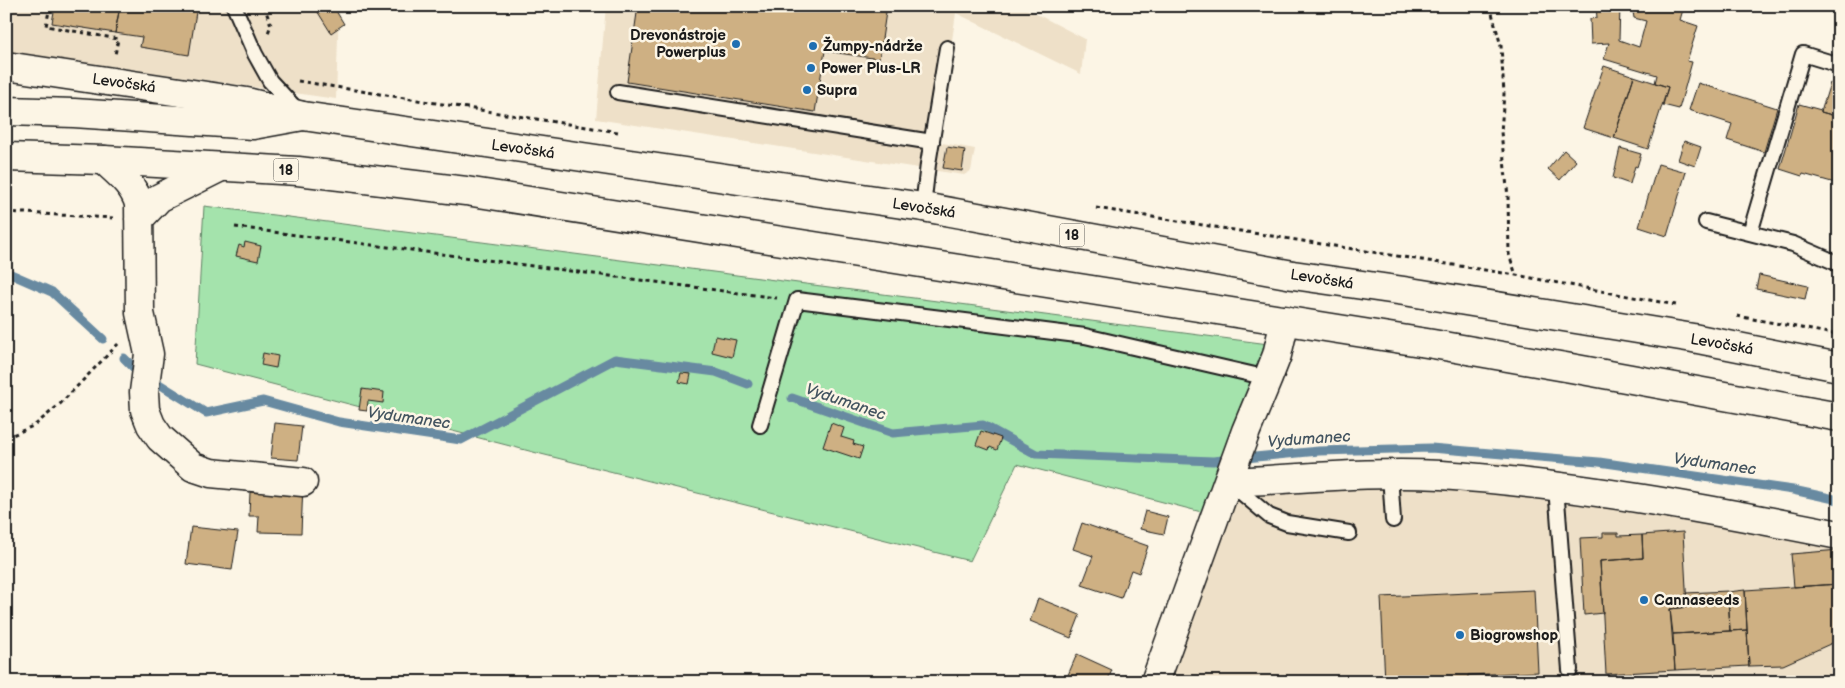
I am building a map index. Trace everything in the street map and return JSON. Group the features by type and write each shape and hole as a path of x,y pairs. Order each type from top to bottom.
{"main road":[{"name":"Levočská","path":"6,66 247,102 303,116 923,207 1293,275 1693,338 1839,367"},
{"path":"6,111 74,113 253,125 303,116"},
{"name":"18","path":"6,157 104,160 298,171 466,191 1285,320 1561,366 1839,417"},
{"path":"104,160 130,185 136,195 139,219 140,313 149,354 144,392 146,410 151,425 160,438 193,467 211,473 303,482"},
{"path":"139,219 159,198 220,167"},
{"path":"1155,682 1246,431 1268,378 1285,320"},
{"path":"1230,478 1390,474 1441,476 1556,486 1753,518 1839,535"}],"lane":[{"path":"234,6 255,54 270,81 303,116"},
{"path":"923,207 947,48"},
{"path":"1750,233 1803,54 1839,65"},
{"path":"618,92 932,142"},
{"path":"1706,222 1793,244 1839,264"},
{"path":"760,425 797,300 1085,336 1268,378"},
{"path":"1390,474 1393,520"},
{"path":"1230,478 1269,516 1287,523 1349,533"},
{"path":"1556,486 1570,670"}],"path":[{"path":"50,6 46,26 118,39"},
{"path":"1490,6 1501,46 1504,94 1501,132 1508,197 1509,254 1516,275"},
{"path":"115,57 119,34"},
{"path":"6,212 139,219"},
{"path":"235,227 797,300"},
{"path":"6,438 35,425 60,404 130,332 140,313"}],"shaded area":[{"path":"6,6 339,6 336,99 6,51"},
{"path":"606,6 1021,6 1085,39 1081,74 956,13 937,142 975,149 971,171 964,175 596,119"},
{"path":"1498,462 1839,520 1839,682 1171,682 1209,514 1216,492"}],"green space":[{"path":"204,206 1284,346 1209,514 1017,464 970,561 537,453 195,364"}],"building":[{"path":"55,6 120,6 115,33 52,23"},
{"path":"120,6 197,6 189,55 140,47 142,37 115,33"},
{"path":"314,6 333,6 344,24 331,33"},
{"path":"638,6 847,6 886,12 879,59 825,51 815,112 627,82"},
{"path":"1596,6 1620,6 1619,40 1639,47 1646,21 1634,18 1632,6 1684,6 1680,20 1698,26 1687,61 1692,62 1679,109 1663,105 1668,87 1655,83 1657,75 1604,59 1609,43 1591,44 1590,19 1597,18"},
{"path":"1604,66 1634,76 1614,138 1583,128"},
{"path":"1634,76 1668,87 1648,149 1614,138"},
{"path":"1698,83 1777,108 1764,152 1727,140 1732,124 1689,110"},
{"path":"1830,83 1839,86 1839,117 1821,112"},
{"path":"1799,104 1839,117 1839,184 1780,169"},
{"path":"1684,141 1701,147 1695,166 1678,160"},
{"path":"947,147 965,150 962,171 943,168"},
{"path":"1620,148 1641,154 1637,167 1635,166 1630,184 1613,178"},
{"path":"1564,150 1576,161 1560,180 1548,169"},
{"path":"1658,164 1686,172 1667,236 1639,227"},
{"path":"245,242 261,246 258,261 236,256 239,245 244,247"},
{"path":"1759,275 1808,286 1805,299 1756,289"},
{"path":"715,336 736,340 732,357 712,352"},
{"path":"263,353 278,356 276,368 261,365"},
{"path":"681,373 691,374 689,384 679,382"},
{"path":"362,389 384,392 383,403 368,401 367,411 359,410"},
{"path":"275,423 302,426 298,460 271,458"},
{"path":"831,423 844,428 841,437 854,441 853,444 863,447 859,459 823,447"},
{"path":"981,431 1001,438 997,450 990,447 989,450 976,445"},
{"path":"258,483 303,485 301,533 258,532 259,516 249,516 250,492 258,493"},
{"path":"1145,511 1168,517 1164,534 1140,529"},
{"path":"1082,523 1148,546 1139,573 1131,570 1121,598 1082,585 1093,556 1073,549"},
{"path":"191,527 238,532 232,570 186,564"},
{"name":"Cannaseeds","path":"1683,532 1687,607 1670,609 1675,670 1606,674 1600,561 1643,558 1642,535"},
{"path":"1603,533 1618,533 1618,536 1642,535 1643,558 1600,561 1603,613 1584,615 1580,538 1603,537"},
{"path":"1839,550 1839,584 1794,587 1791,554"},
{"path":"1839,584 1839,640 1783,665 1749,666 1745,590"},
{"name":"Biogrowshop","path":"1534,590 1538,672 1468,675 1468,682 1385,682 1381,597"},
{"path":"1745,590 1747,630 1730,631 1728,592"},
{"path":"1728,591 1730,631 1673,634 1670,609 1687,607 1686,593"},
{"path":"1038,598 1080,615 1071,638 1030,621"},
{"path":"1747,630 1749,666 1675,670 1673,634"},
{"path":"1077,654 1112,670 1107,682 1065,682"}],"waterway":[{"name":"Vydumanec","path":"6,272 52,292 103,339"},
{"name":"Vydumanec","path":"124,358 135,369 206,413 263,401 339,422 461,440 615,359 716,372 748,384"},
{"name":"Vydumanec","path":"792,398 893,433 983,425 1036,454 1213,461 1319,451 1431,448 1599,462 1793,490 1839,500"}],"place":[{"name":"Drevonástroje Powerplus","path":"736,44"},
{"name":"Žumpy-nádrže","path":"813,46"},
{"name":"Power Plus-LR","path":"811,68"},
{"name":"Supra","path":"807,90"},
{"name":"Cannaseeds","path":"1644,600"},
{"name":"Biogrowshop","path":"1460,635"}]}
